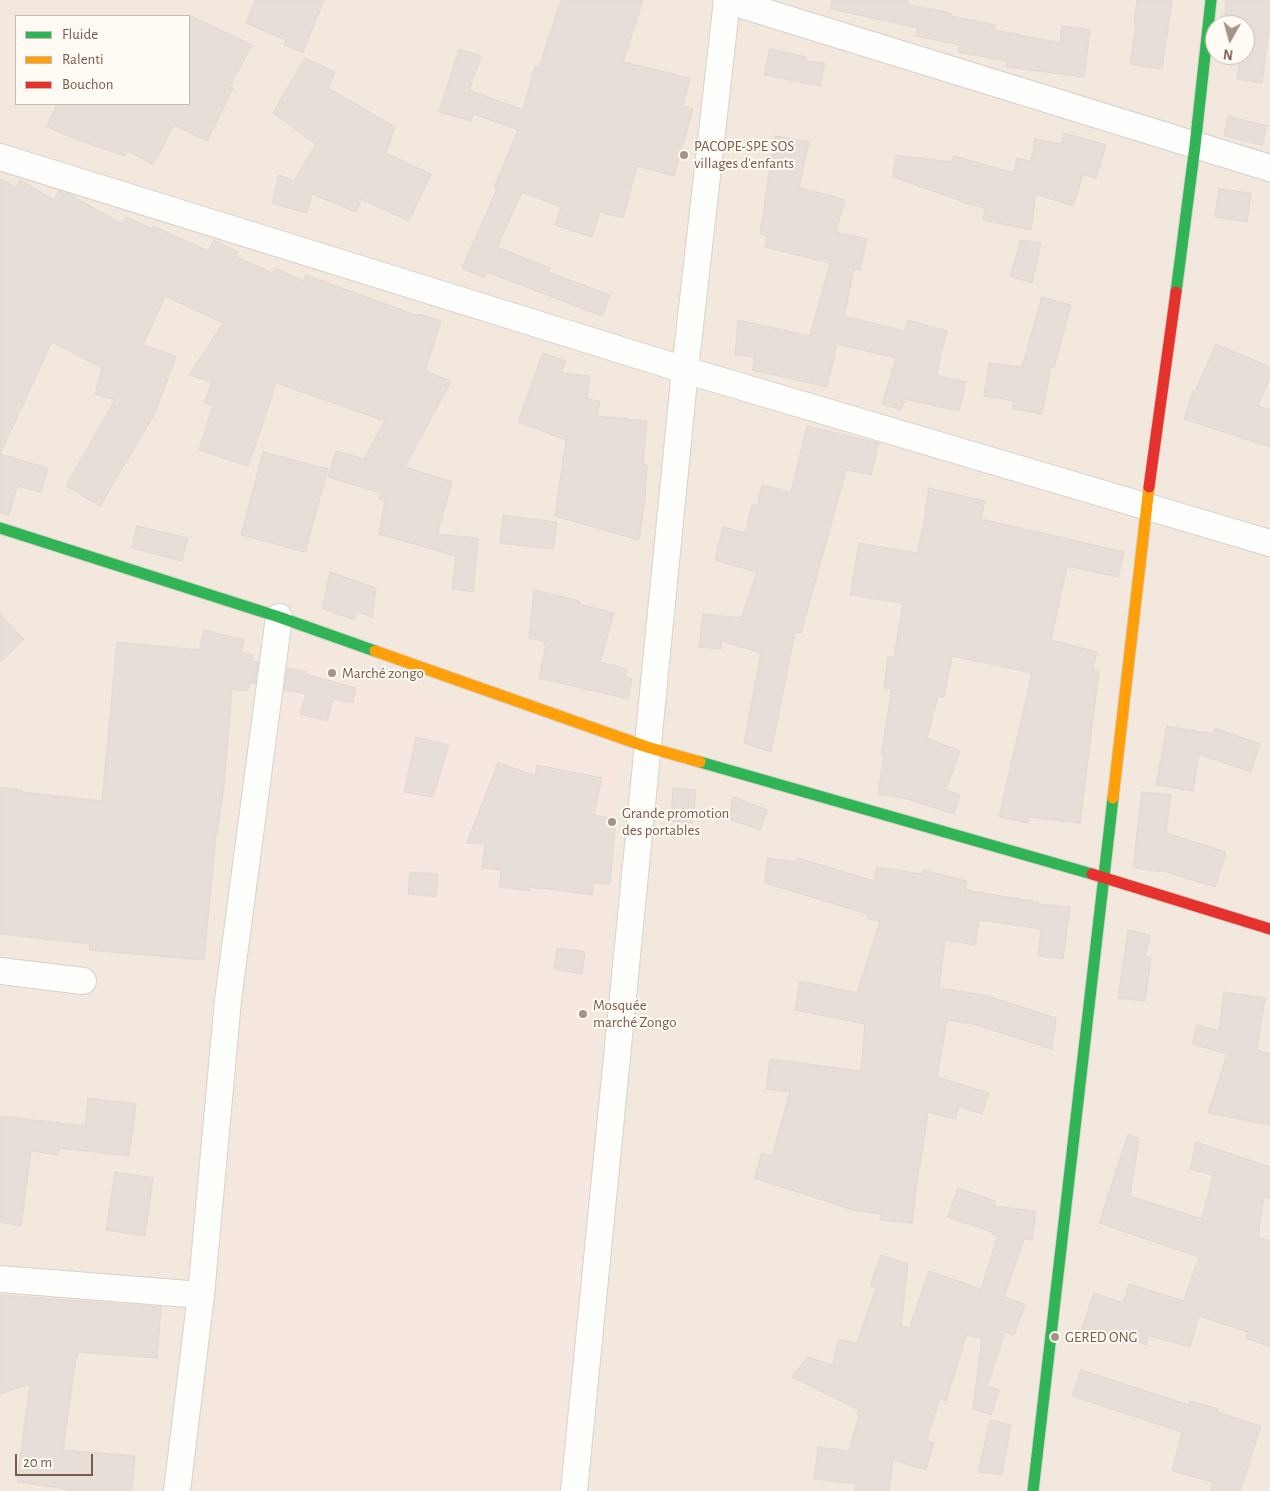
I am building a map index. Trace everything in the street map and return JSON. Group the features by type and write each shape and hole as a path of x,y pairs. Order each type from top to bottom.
{"street":[{"path":"574,1491 685,370 727,0 1270,168"},
{"path":"1032,1491 1103,877 1148,506 1195,146 1211,0"},
{"path":"0,157 685,370 1270,542"},
{"path":"0,528 280,617 647,747 1103,877 1270,930"},
{"path":"177,1491 201,1295 228,1000 280,617"},
{"path":"0,971 83,981"},
{"path":"0,1279 201,1295"}],"shaded area":[{"path":"0,0 1270,0 1270,1491 0,1491"},
{"path":"282,646 622,754 567,1491 199,1491"}],"building":[{"path":"255,0 324,0 303,52 284,45 286,40 246,23"},
{"path":"561,0 643,0 623,62 690,78 683,106 693,109 674,176 637,166 623,218 600,212 592,237 555,225 561,207 522,192 497,247 550,268 548,272 610,295 602,316 487,272 484,278 462,268 497,189 494,188 518,130 474,114 471,121 439,112 459,49 481,56 469,90 523,110 535,66 539,67"},
{"path":"832,0 908,0 907,5 951,13 950,16 995,25 994,30 1060,43 1062,26 1090,30 1084,77 1006,67 1007,61 958,52 960,45 916,36 918,28 831,9"},
{"path":"1137,0 1172,0 1162,69 1130,64 1136,25 1134,24"},
{"path":"1226,0 1270,0 1270,21 1262,83 1237,79 1239,65 1255,65 1255,15 1225,14"},
{"path":"190,15 252,45 230,86 233,88 207,141 174,125 153,165 127,150 125,156 47,127 57,105 190,105"},
{"path":"770,49 806,57 805,61 825,63 820,86 764,75"},
{"path":"305,58 335,72 328,88 395,127 386,153 431,174 409,221 361,199 356,212 312,194 307,213 272,203 279,175 294,181 316,144 273,113"},
{"path":"1228,116 1267,126 1262,145 1224,136"},
{"path":"1064,133 1106,145 1096,178 1083,175 1073,206 1036,194 1031,230 983,220 985,208 961,202 893,177 896,155 951,162 954,156 1014,173 1017,158 1031,161 1035,139 1061,144"},
{"path":"775,136 809,142 799,187 845,200 836,232 867,239 860,270 854,269 844,316 905,331 908,320 947,331 936,375 966,382 959,411 905,399 901,410 882,404 896,358 837,344 827,387 752,370 755,357 735,355 738,320 810,336 830,263 765,247 767,235 760,234"},
{"path":"0,179 16,187 20,180 54,200 59,191 69,194 122,224 126,217 152,229 153,226 208,251 214,240 239,252 236,257 273,273 275,268 303,281 306,275 418,316 419,314 441,321 425,371 451,381 405,467 452,482 437,534 478,538 473,592 452,589 456,556 379,534 385,501 379,499 381,493 328,477 336,451 364,459 385,421 276,383 248,466 199,450 213,406 204,403 212,382 189,375 223,323 165,296 143,345 176,356 155,413 100,506 66,486 115,400 95,394 102,368 52,342 0,454"},
{"path":"1219,189 1251,193 1247,222 1215,217"},
{"path":"1021,240 1041,243 1032,283 1010,276"},
{"path":"1042,297 1071,305 1054,368 1051,367 1042,414 1013,409 1014,401 984,396 989,363 1022,367"},
{"path":"1216,344 1270,367 1270,378 1258,406 1270,410 1270,447 1184,419 1193,391 1195,391"},
{"path":"543,353 566,361 561,373 590,376 587,399 600,401 597,416 647,421 643,464 647,465 645,499 639,540 555,516 566,440 518,422"},
{"path":"807,426 879,443 871,475 846,470 801,633 795,632 771,752 744,743 761,653 722,641 721,649 699,647 703,614 741,618 757,572 715,560 723,527 745,533 752,505 757,506 762,485 791,492"},
{"path":"263,452 328,469 305,552 241,535"},
{"path":"0,454 48,468 41,492 17,486 9,515 0,513"},
{"path":"929,488 985,501 981,519 1124,552 1118,577 1067,566 1051,640 1097,652 1092,670 1099,670 1080,823 1029,817 1028,823 999,817 1032,673 952,656 944,697 938,696 927,738 960,751 946,790 960,795 954,814 907,799 878,794 884,754 881,754 892,689 884,688 888,657 894,657 903,603 850,595 859,543 917,553 926,513"},
{"path":"503,515 557,522 553,549 500,543"},
{"path":"137,526 188,538 182,561 132,548"},
{"path":"330,572 376,588 372,617 356,611 355,620 322,608"},
{"path":"534,590 580,601 580,604 614,613 600,662 627,669 625,677 632,679 628,699 539,678 546,645 544,645 544,641 529,638"},
{"path":"0,614 24,639 0,662"},
{"path":"204,630 244,640 241,653 253,655 252,661 258,662 255,684 249,683 248,691 232,689 224,785 216,834 204,960 89,950 90,944 0,934 0,787 22,790 22,792 102,801 117,642 199,650"},
{"path":"287,668 306,671 305,674 356,688 353,703 333,699 327,721 300,714 306,694 284,690"},
{"path":"1167,726 1213,734 1215,728 1260,744 1251,772 1199,754 1193,791 1156,785"},
{"path":"416,737 449,745 433,797 404,792"},
{"path":"498,762 535,776 537,765 602,778 594,815 616,819 610,884 594,883 592,895 542,888 530,887 530,891 499,887 501,870 482,868 485,844 467,843"},
{"path":"673,788 696,790 693,823 671,821"},
{"path":"1142,792 1171,795 1166,833 1226,852 1215,887 1167,872 1133,868"},
{"path":"733,797 768,810 760,830 729,819"},
{"path":"767,858 796,862 798,858 874,881 877,867 922,874 923,870 967,881 965,890 1038,902 1038,904 1070,907 1063,959 1038,956 1041,929 979,920 975,945 945,940 939,988 984,995 1056,1018 1052,1049 973,1024 947,1020 937,1077 989,1093 982,1114 959,1106 955,1119 928,1112 912,1223 880,1220 881,1214 853,1210 754,1178 762,1153 772,1156 790,1092 766,1089 770,1059 861,1071 865,1024 795,1010 800,981 857,993 880,921 868,919 868,914 765,883"},
{"path":"410,872 438,874 436,897 408,894"},
{"path":"1128,930 1150,935 1145,957 1151,958 1145,1001 1118,998"},
{"path":"557,948 583,951 585,953 582,974 554,969"},
{"path":"1224,992 1265,998 1257,1050 1270,1054 1270,1125 1208,1113 1227,1054 1192,1044 1197,1025 1219,1031"},
{"path":"88,1098 136,1104 129,1156 59,1148 58,1155 31,1151 21,1226 0,1222 0,1116 85,1126"},
{"path":"1128,1135 1139,1138 1130,1196 1202,1219 1213,1175 1190,1169 1196,1142 1270,1167 1270,1199 1264,1197 1258,1237 1270,1241 1270,1347 1246,1338 1248,1332 1199,1316 1190,1347 1149,1336 1146,1345 1130,1339 1128,1344 1082,1329 1094,1293 1123,1303 1129,1284 1184,1301 1199,1257 1099,1223"},
{"path":"115,1172 153,1178 145,1236 106,1230"},
{"path":"958,1188 995,1201 994,1206 1036,1211 1032,1240 1024,1239 1004,1297 1025,1304 1014,1335 1005,1332 987,1386 999,1390 991,1415 973,1409 982,1338 966,1335 946,1401 940,1398 926,1441 934,1443 926,1470 893,1460 889,1491 855,1491 856,1484 814,1479 818,1447 849,1451 859,1410 792,1377 807,1357 833,1365 838,1339 857,1343 876,1288 870,1286 881,1255 908,1264 901,1326 909,1328 929,1271 981,1289 998,1235 948,1217"},
{"path":"0,1295 161,1307 157,1358 78,1352 76,1358 63,1450 135,1456 132,1491 67,1491 67,1489 17,1482 30,1384 0,1394"},
{"path":"1081,1370 1189,1405 1190,1401 1218,1409 1217,1412 1261,1426 1240,1491 1210,1491 1213,1482 1172,1471 1182,1432 1072,1396"},
{"path":"990,1420 1011,1425 1002,1475 978,1472"}],"traffic: fast":[{"path":"1176,292 1211,0"},
{"path":"0,528 279,617 375,651"},
{"path":"700,762 1092,874"},
{"path":"1033,1491 1113,798"}],"traffic: slow":[{"path":"1113,798 1149,487"},
{"path":"375,651 647,747 700,762"}],"traffic: jam":[{"path":"1149,487 1176,292"},
{"path":"1092,874 1270,929"}],"place":[{"name":"PACOPE-SPE SOS villages d'enfants","path":"684,155"},
{"name":"Marché zongo","path":"332,673"},
{"name":"Grande promotion des portables","path":"612,822"},
{"name":"Mosquée marché Zongo","path":"583,1014"},
{"name":"GERED ONG","path":"1055,1337"}]}
